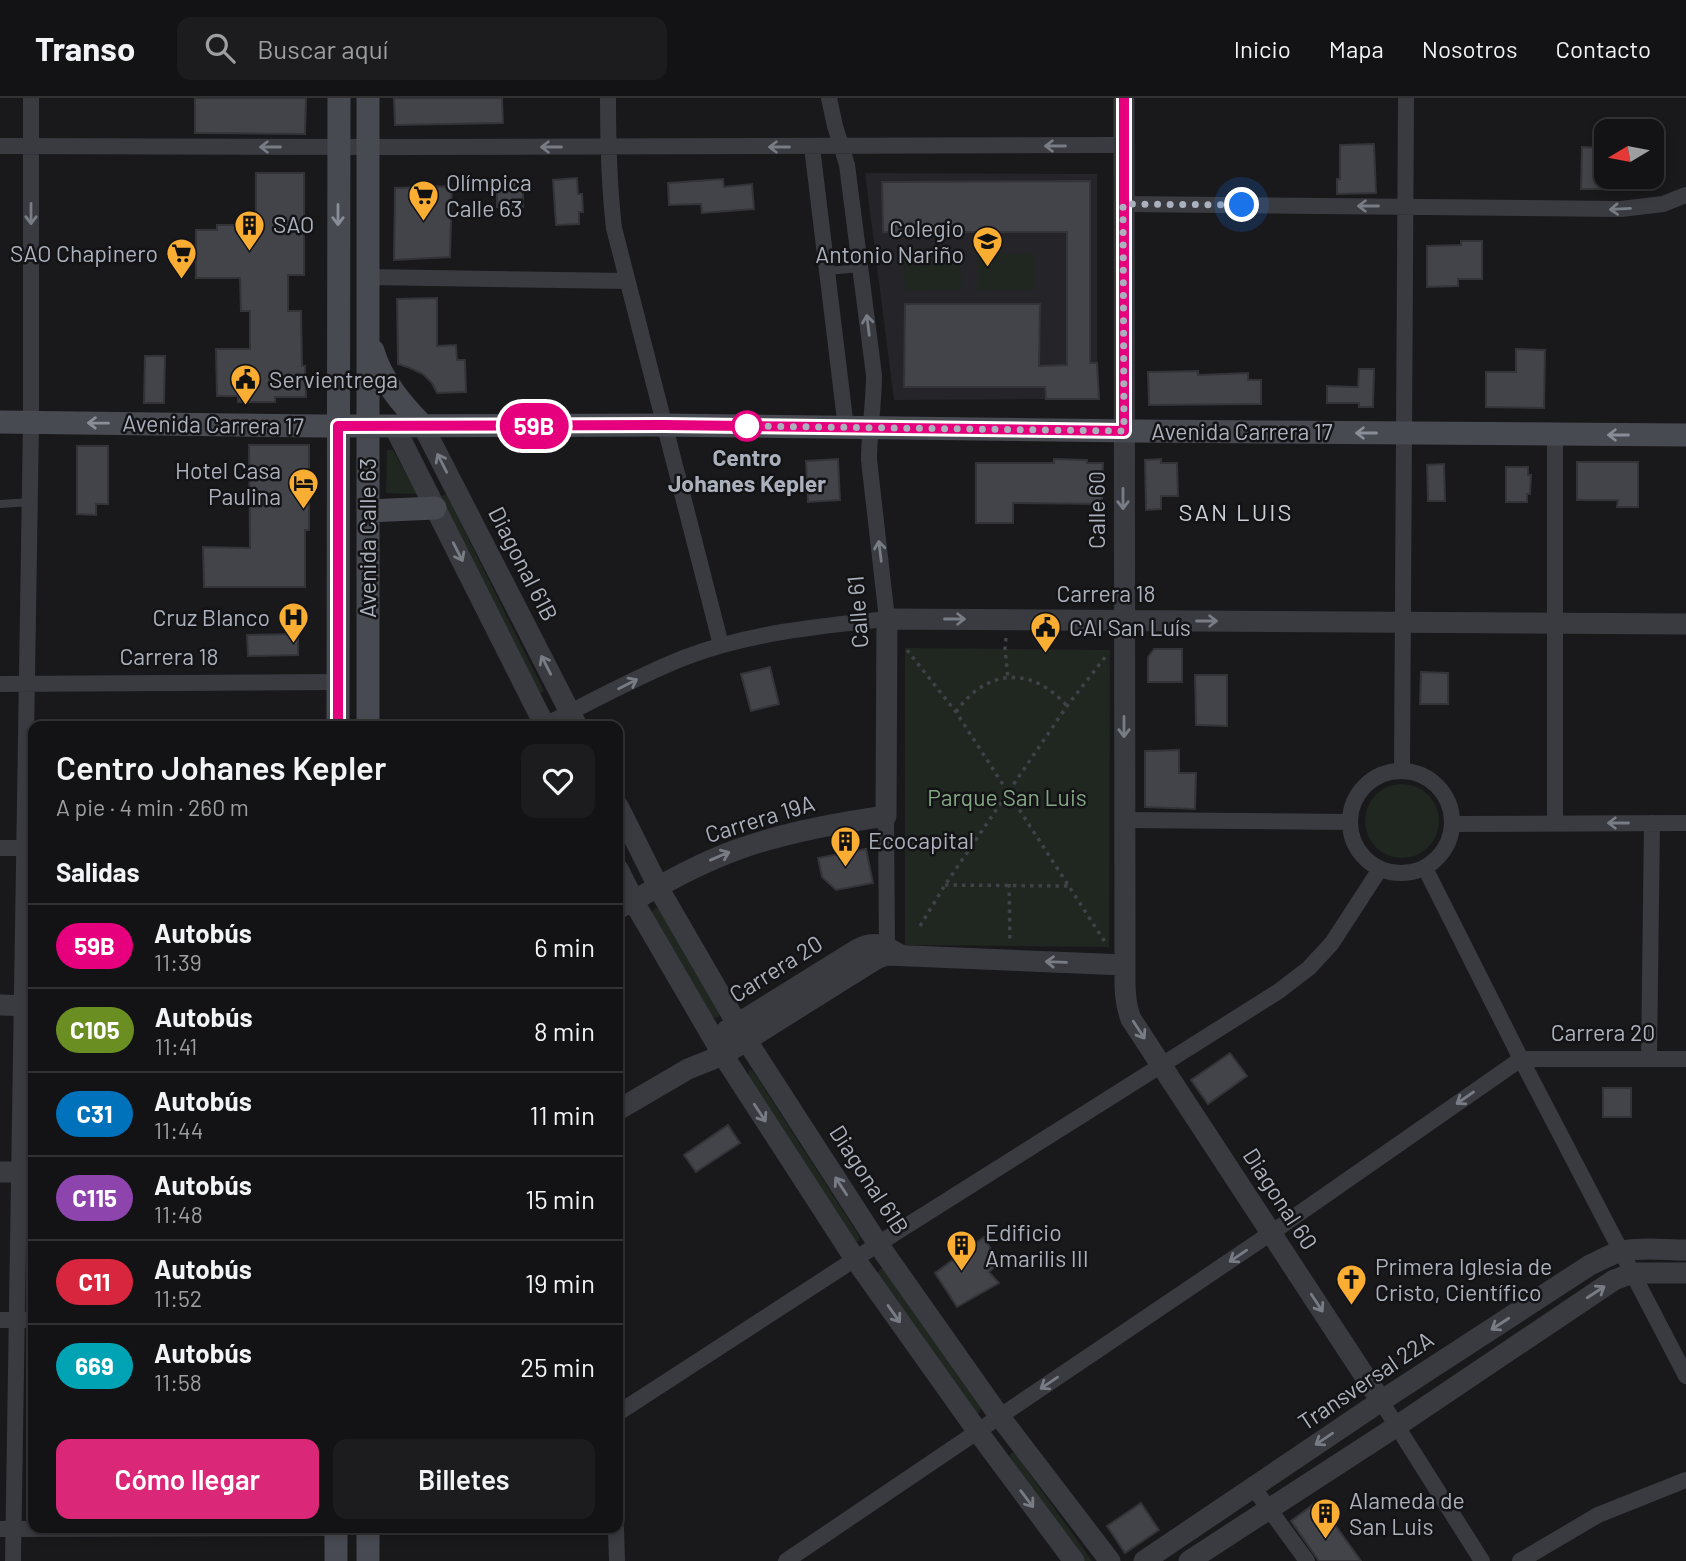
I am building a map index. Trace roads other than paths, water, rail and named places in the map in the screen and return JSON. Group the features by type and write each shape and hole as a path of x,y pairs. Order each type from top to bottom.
{"main road":[{"name":"Avenida Calle 63","path":"338,721 339,98"},
{"name":"Avenida Calle 63","path":"368,98 368,721"},
{"path":"368,332 379,370 386,382 423,426"},
{"name":"Avenida Carrera 17","path":"0,422 338,426 664,425 1686,435"},
{"path":"368,511 435,508"},
{"path":"336,1533 336,1561"},
{"path":"368,1533 368,1561"}],"street":[{"path":"28,766 31,98"},
{"path":"608,98 610,195 614,228 721,646"},
{"name":"Calle 61","path":"829,98 849,176 874,375 869,460 887,619 887,816 892,953"},
{"name":"Calle 60","path":"1124,98 1125,965"},
{"path":"1402,770 1406,98"},
{"path":"0,146 1123,145"},
{"path":"812,147 846,428"},
{"path":"1123,204 1621,209 1662,204 1686,195"},
{"path":"368,277 627,281"},
{"path":"394,426 542,721"},
{"name":"Diagonal 61B","path":"423,426 573,720"},
{"path":"1555,434 1555,823"},
{"name":"Carrera 18","path":"573,720 653,671 721,646 777,633 887,619 1686,624"},
{"name":"Carrera 18","path":"0,684 338,682"},
{"path":"1402,770 1414,772 1434,782 1448,801 1453,824 1445,850 1433,863 1425,868 1403,873 1380,869 1362,855 1351,834 1350,822 1355,799 1370,781 1391,771 1402,770"},
{"name":"Diagonal 61B","path":"623,816 659,886 742,1033 878,1244 1000,1417 1110,1561"},
{"name":"Carrera 19A","path":"626,905 659,886 739,849 794,833 887,816"},
{"path":"1124,820 1350,822"},
{"path":"1649,1059 1653,823"},
{"path":"1453,824 1686,823"},
{"path":"0,848 28,848"},
{"path":"1425,868 1686,1376"},
{"path":"623,1410 878,1244 1279,991 1309,968 1332,943 1380,869"},
{"path":"626,905 855,1259 1074,1561"},
{"path":"892,953 1125,965"},
{"name":"Carrera 20","path":"623,1107 742,1033 892,953"},
{"name":"Diagonal 60","path":"1125,965 1131,1019 1381,1401 1482,1561"},
{"path":"0,1005 28,1005 17,1172 25,1320 7,1529 13,1561"},
{"path":"786,1561 1271,1233 1521,1059"},
{"name":"Carrera 20","path":"1521,1059 1686,1059"},
{"path":"1622,1251 1686,1250"},
{"name":"Transversal 22A","path":"1144,1561 1381,1401 1591,1265 1622,1251"},
{"path":"1189,1561 1397,1426 1614,1280 1633,1273 1686,1273"},
{"path":"0,1320 25,1320"},
{"path":"1520,1561 1598,1515 1686,1479"},
{"path":"1254,1487 1307,1561"},
{"path":"7,1529 28,1529"},
{"path":"616,1533 617,1561"}],"lane":[{"path":"827,271 861,268"},
{"path":"0,504 30,502"}],"place":[{"name":"Olímpica Calle 63","path":"423,223"},
{"name":"SAO","path":"250,252"},
{"name":"Colegio Antonio Nariño","path":"987,269"},
{"name":"SAO Chapinero","path":"181,281"},
{"name":"Servientrega","path":"246,407"},
{"name":"Centro Johanes Kepler","path":"747,426"},
{"name":"Hotel Casa Paulina","path":"304,511"},
{"name":"Cruz Blanco","path":"293,645"},
{"name":"CAI San Luís","path":"1046,655"},
{"name":"Ecocapital","path":"845,868"},
{"name":"Edificio Amarilis III","path":"962,1273"},
{"name":"Primera Iglesia de Cristo, Científico","path":"1352,1307"},
{"name":"Alameda de San Luis","path":"1326,1541"}],"district":[{"name":"SAN LUIS","path":"1236,513"}],"park label":[{"name":"Parque San Luis","path":"1007,798"}]}
